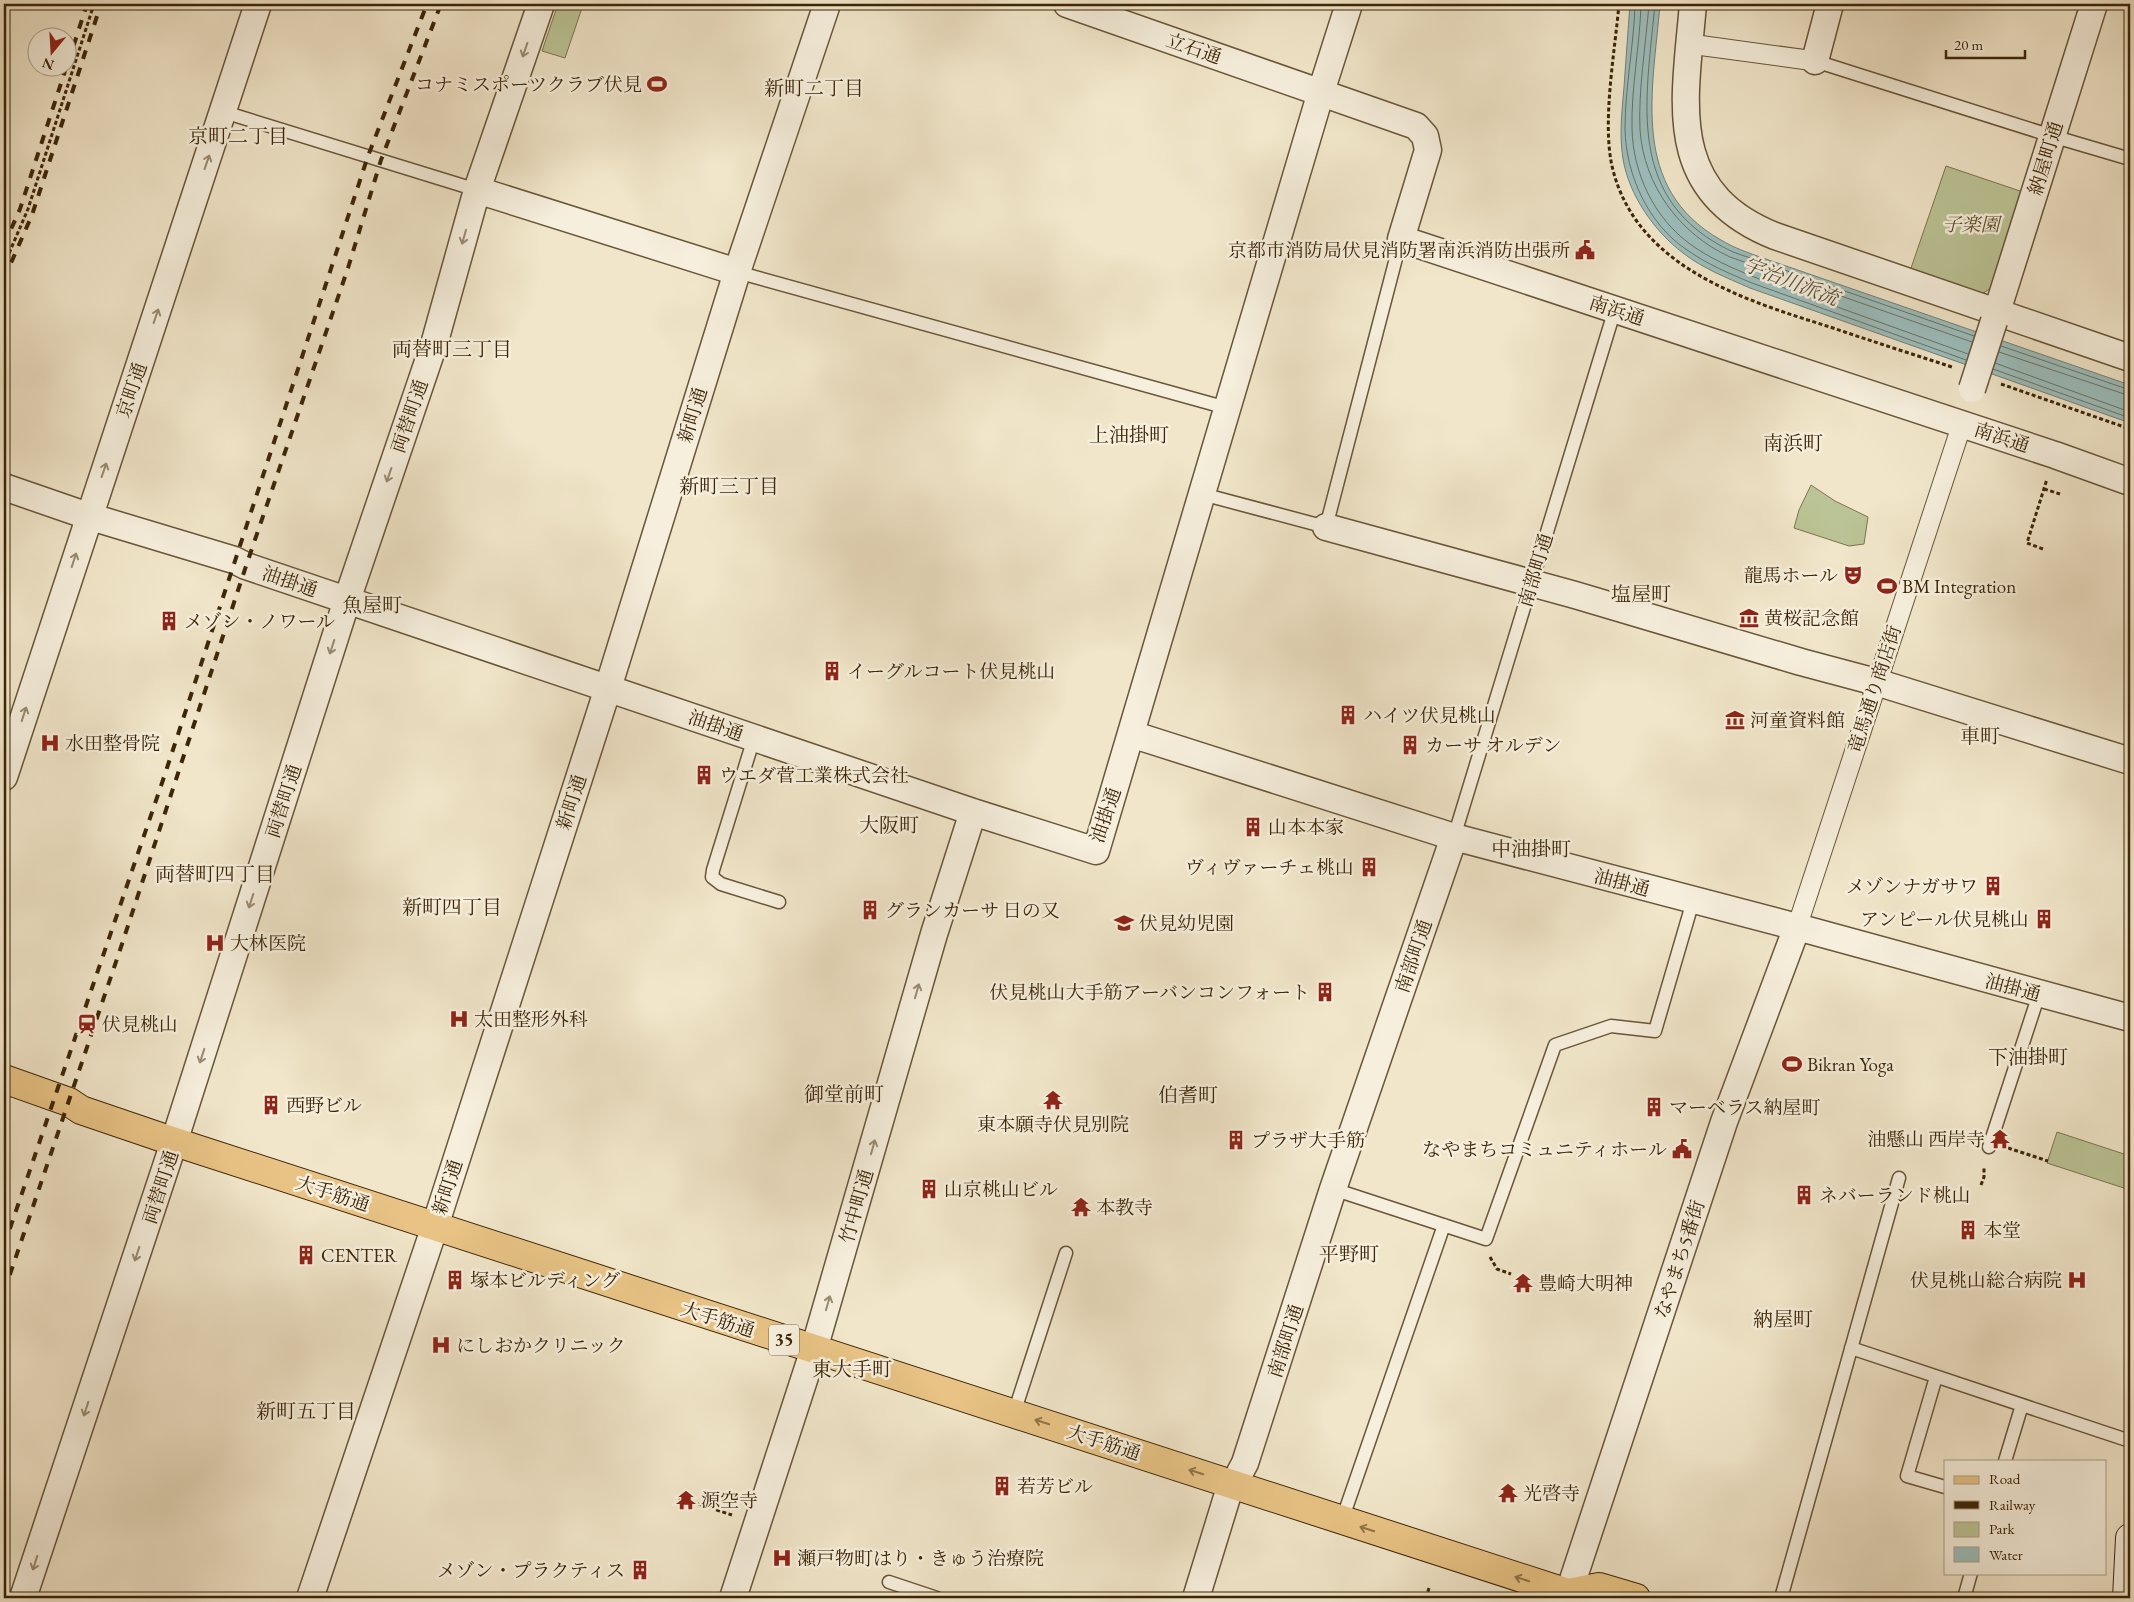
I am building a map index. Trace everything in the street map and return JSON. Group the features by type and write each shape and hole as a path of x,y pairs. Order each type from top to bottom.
{"main road":[{"name":"大手筋通","path":"4,1079 69,1102 81,1110 175,1142 814,1350 1234,1484 1567,1596"},
{"path":"2127,1598 2130,1538"},
{"path":"1567,1596 1599,1586 1636,1598"}],"street":[{"name":"京町通","path":"4,777 88,516 224,112 258,4"},
{"name":"両替町通","path":"23,1598 175,1142 347,600 435,341 477,190 541,4"},
{"name":"新町通","path":"310,1598 435,1226 608,688 737,272 827,4"},
{"name":"立石通","path":"1067,4 1093,8 1321,92"},
{"path":"1131,734 1321,92 1349,4"},
{"path":"1693,4 1685,112 1688,143 1702,177 1715,196 1732,213 1774,236 1996,317 2130,358"},
{"path":"1690,44 1815,61 1830,4"},
{"name":"納屋町通","path":"1962,424 2094,4"},
{"path":"1321,92 1410,123 1422,131 1425,136 1428,150 1401,239"},
{"path":"477,190 737,272"},
{"name":"南浜通","path":"1401,239 1962,424 2130,482"},
{"name":"竜馬通り商店街","path":"1797,927 1962,424"},
{"name":"油掛通","path":"4,487 88,516 234,560 973,812 1096,851 1131,734 1454,837 1797,927 2130,1018"},
{"path":"1326,527 1876,682 2130,761"},
{"name":"竹中町通","path":"733,1598 814,1350 934,934 973,812"},
{"name":"南部町通","path":"1196,1598 1227,1497 1245,1463 1333,1190 1454,837"},
{"name":"なやまち5番街","path":"1567,1596 1724,1122 1797,927"}],"lane":[{"path":"1815,61 2130,159"},
{"path":"224,112 477,190"},
{"path":"1202,494 1326,527 1401,239"},
{"path":"737,272 1227,408"},
{"name":"南部町通","path":"1454,837 1530,584 1616,309"},
{"path":"754,738 712,877 721,884 779,902"},
{"path":"1333,1190 1486,1239 1555,1045 1611,1026 1655,1031 1694,901"},
{"path":"1990,1144 2039,994"},
{"path":"1780,1598 1899,1178"},
{"path":"1342,1520 1444,1225"},
{"path":"1014,1413 1066,1253"},
{"path":"1851,1348 2130,1441"},
{"path":"1936,1376 1908,1476 1944,1487"},
{"path":"2005,1460 2022,1405"},
{"path":"1964,1598 1971,1574"},
{"path":"889,1582 938,1598"}],"path":[{"path":"4,265 28,209 94,4"},
{"path":"2043,549 2026,543 2055,455"},
{"path":"2044,489 2060,494"},
{"path":"1990,1144 2048,1161"},
{"path":"1486,1239 1490,1258 1497,1269 1511,1274"},
{"path":"679,1498 756,1523"},
{"path":"1426,1598 1429,1588"}],"green space":[{"path":"558,4 568,4 582,8 565,58 542,51"},
{"name":"子楽園","path":"1946,166 2026,193 1995,285 1978,297 1909,274"},
{"path":"1811,485 1835,501 1868,517 1864,544 1849,546 1794,528 1799,510"},
{"path":"2057,1132 2130,1156 2130,1190 2047,1163"}],"water":[{"name":"宇治川派流","path":"1630,4 1660,4 1652,103 1653,135 1659,165 1672,193 1692,218 1721,240 1747,252 2130,385 2130,423 1750,288 1698,263 1672,244 1653,223 1637,199 1623,159 1621,123"}],"railway":[{"path":"78,32 87,4"},
{"path":"4,279 32,215 101,4"},
{"path":"4,1246 164,777 368,156 427,4"},
{"path":"4,1292 121,947 246,566 348,268 381,160 441,4"},
{"path":"4,245 20,209 63,78"}],"place":[{"name":"コナミスポーツクラブ伏見","path":"657,84"},
{"name":"京都市消防局伏見消防署南浜消防出張所","path":"1585,250"},
{"name":"龍馬ホール","path":"1853,575"},
{"name":"BM Integration","path":"1887,586"},
{"name":"黄桜記念館","path":"1749,618"},
{"name":"メゾン・ノワール","path":"169,621"},
{"name":"イーグルコート伏見桃山","path":"832,671"},
{"name":"ハイツ伏見桃山","path":"1348,715"},
{"name":"河童資料館","path":"1735,720"},
{"name":"水田整骨院","path":"50,743"},
{"name":"カーサ オルデン","path":"1410,745"},
{"name":"ウエダ菅工業株式会社","path":"704,775"},
{"name":"山本本家","path":"1253,827"},
{"name":"ヴィヴァーチェ桃山","path":"1369,867"},
{"name":"メゾンナガサワ","path":"1993,886"},
{"name":"グランカーサ 日の又","path":"870,910"},
{"name":"アンピール伏見桃山","path":"2044,919"},
{"name":"伏見幼児園","path":"1124,923"},
{"name":"大林医院","path":"215,943"},
{"name":"伏見桃山大手筋アーバンコンフォート","path":"1325,992"},
{"name":"太田整形外科","path":"459,1019"},
{"name":"伏見桃山","path":"87,1024"},
{"name":"Bikran Yoga","path":"1792,1064"},
{"name":"東本願寺伏見別院","path":"1053,1100"},
{"name":"西野ビル","path":"271,1105"},
{"name":"マーベラス納屋町","path":"1654,1107"},
{"name":"油懸山 西岸寺","path":"2000,1139"},
{"name":"プラザ大手筋","path":"1236,1140"},
{"name":"なやまちコミュニティホール","path":"1682,1149"},
{"name":"山京桃山ビル","path":"929,1189"},
{"name":"ネバーランド桃山","path":"1804,1195"},
{"name":"本教寺","path":"1081,1207"},
{"name":"本堂","path":"1968,1230"},
{"name":"CENTER","path":"306,1255"},
{"name":"塚本ビルディング","path":"455,1280"},
{"name":"伏見桃山総合病院","path":"2077,1280"},
{"name":"豊崎大明神","path":"1523,1283"},
{"name":"にしおかクリニック","path":"441,1345"},
{"name":"若芳ビル","path":"1002,1486"},
{"name":"光啓寺","path":"1508,1493"},
{"name":"源空寺","path":"686,1500"},
{"name":"瀬戸物町はり・きゅう治療院","path":"782,1558"},
{"name":"メゾン・プラクティス","path":"640,1570"}],"district":[{"name":"新町二丁目","path":"814,88"},
{"name":"京町二丁目","path":"238,136"},
{"name":"両替町三丁目","path":"452,349"},
{"name":"上油掛町","path":"1129,435"},
{"name":"南浜町","path":"1793,443"},
{"name":"新町三丁目","path":"729,486"},
{"name":"塩屋町","path":"1641,594"},
{"name":"魚屋町","path":"372,605"},
{"name":"車町","path":"1980,736"},
{"name":"大阪町","path":"889,825"},
{"name":"中油掛町","path":"1531,849"},
{"name":"両替町四丁目","path":"215,874"},
{"name":"新町四丁目","path":"452,907"},
{"name":"下油掛町","path":"2028,1057"},
{"name":"御堂前町","path":"844,1094"},
{"name":"伯耆町","path":"1188,1095"},
{"name":"平野町","path":"1349,1254"},
{"name":"納屋町","path":"1783,1319"},
{"name":"東大手町","path":"852,1369"},
{"name":"新町五丁目","path":"306,1411"}]}
